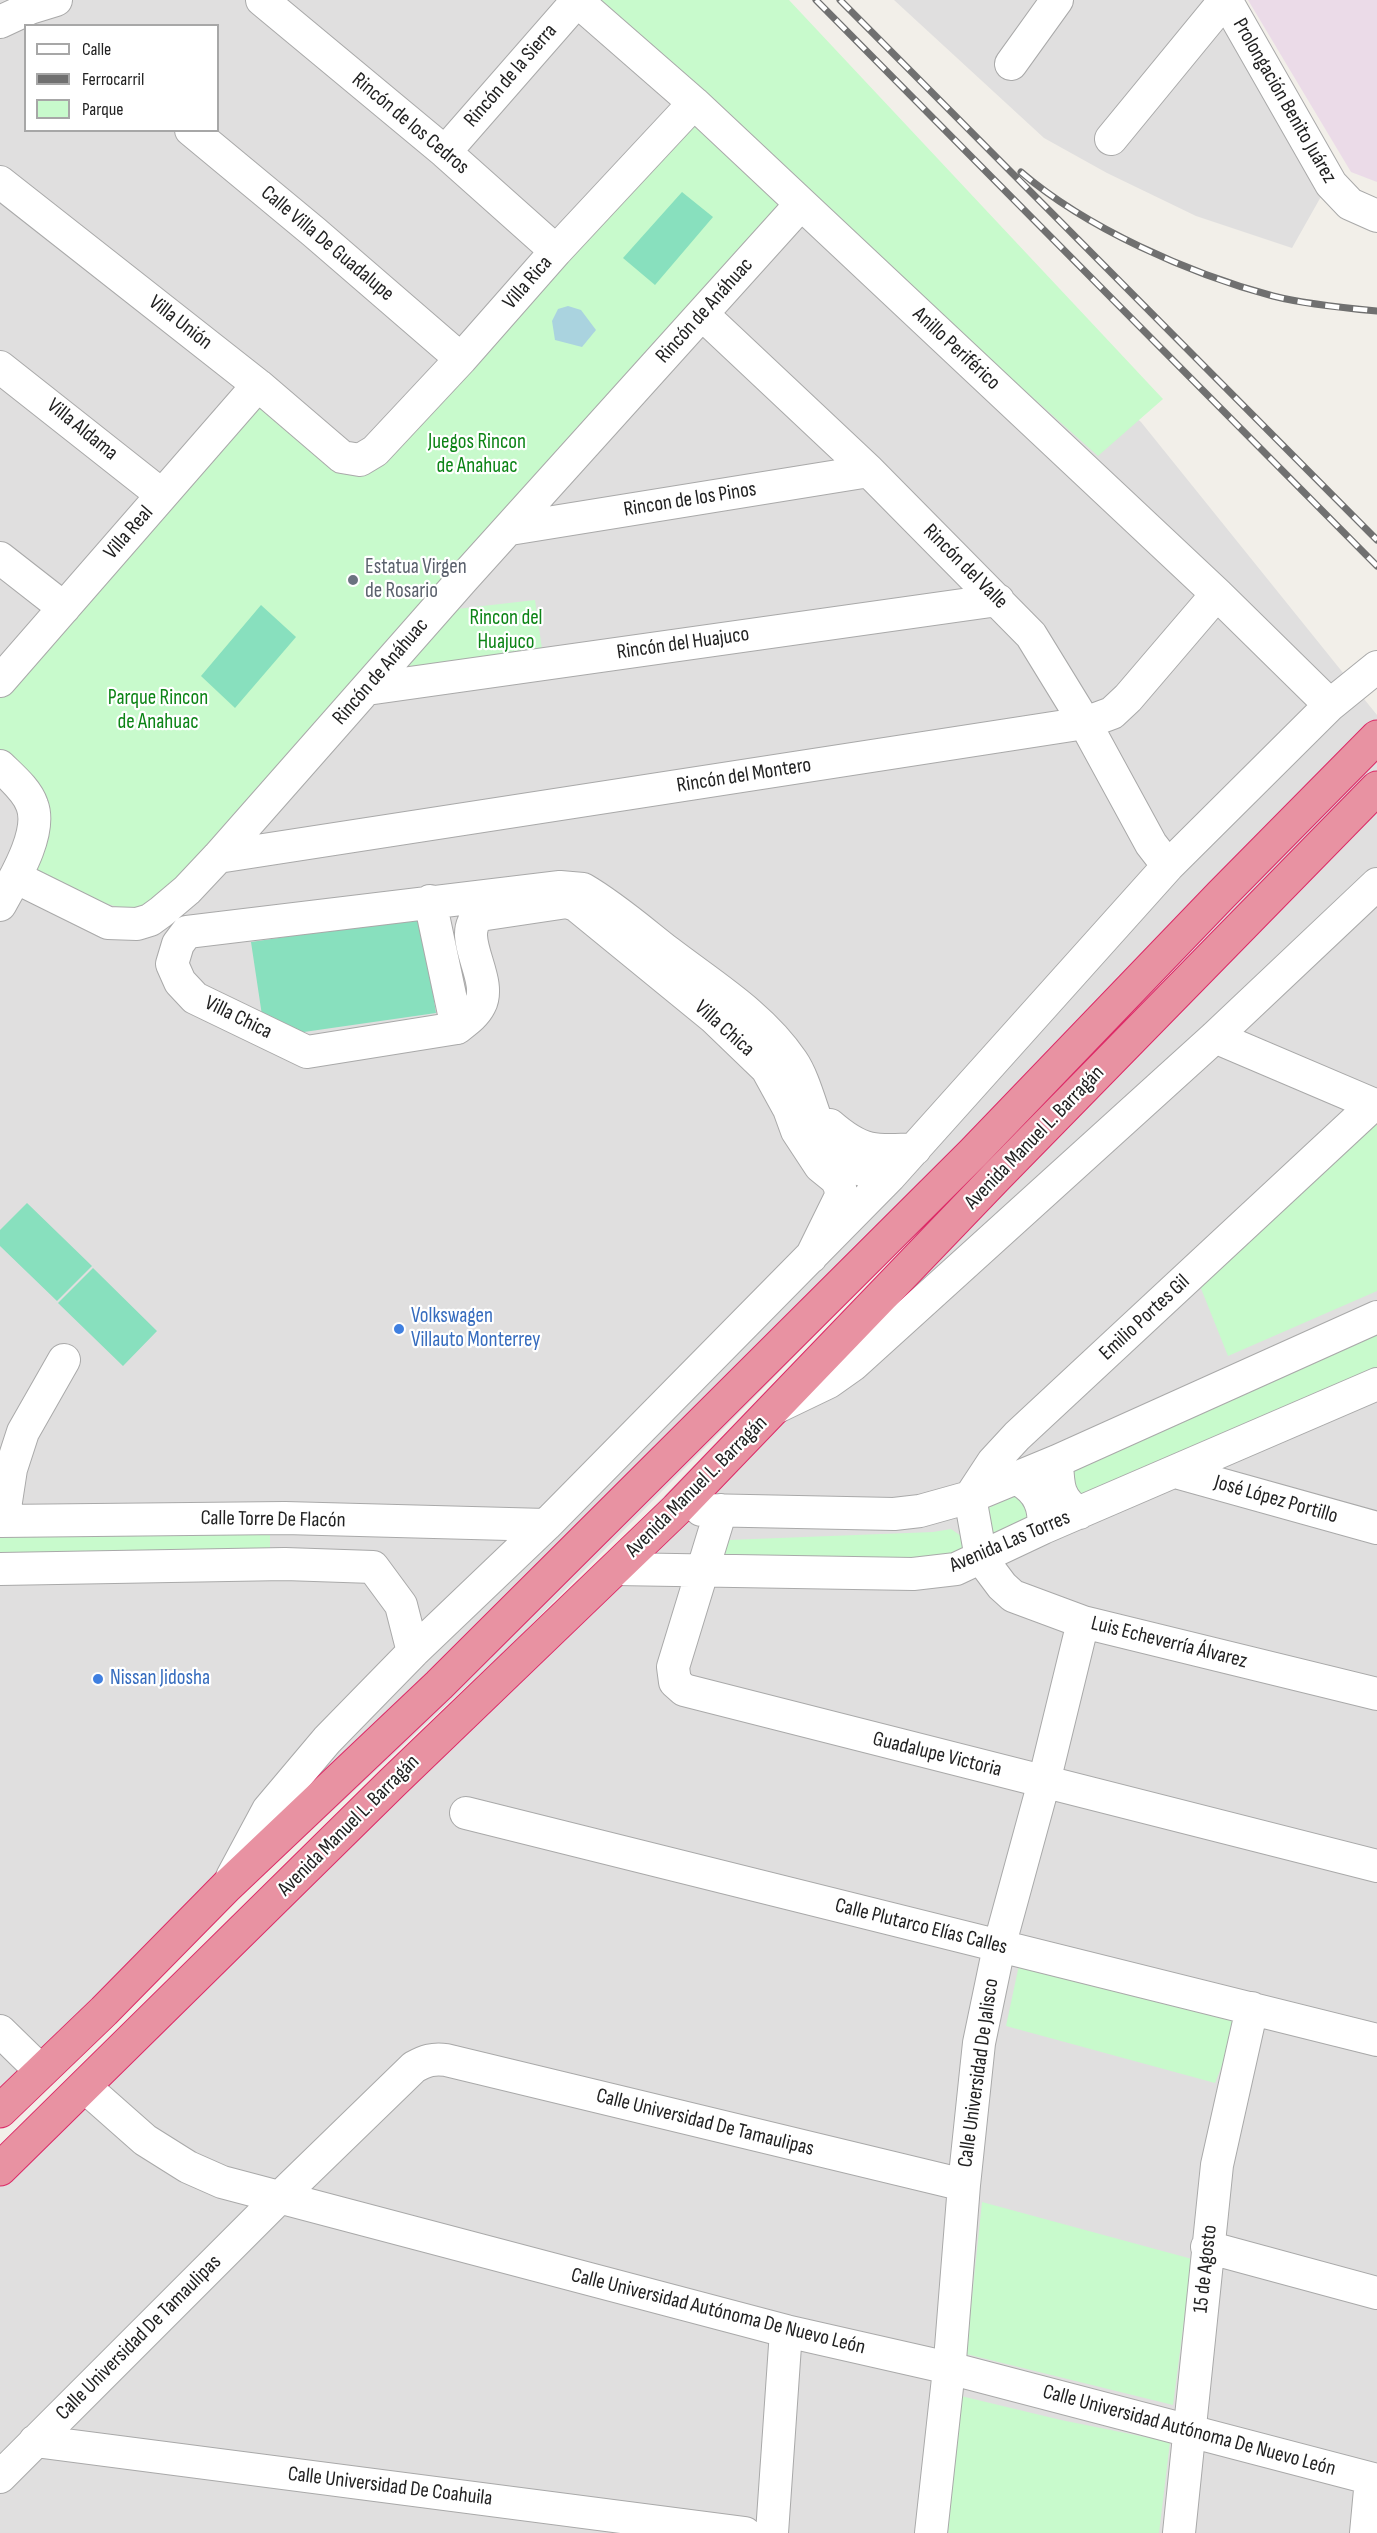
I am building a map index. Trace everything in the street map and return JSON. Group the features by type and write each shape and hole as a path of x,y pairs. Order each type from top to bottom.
{"highway":[{"name":"Avenida Manuel L. Barragán","path":"0,2111 104,2011 227,1886 439,1685 973,1153 1221,895 1377,737"},
{"name":"Avenida Manuel L. Barragán","path":"0,2169 392,1783 677,1509 1377,788"}],"street":[{"name":"Rincón de los Cedros","path":"261,0 445,152 556,251"},
{"name":"Rincón de la Sierra","path":"445,152 577,0"},
{"name":"Anillo Periférico","path":"577,0 694,103 1217,594 1338,698"},
{"path":"1011,64 1057,0"},
{"path":"1111,139 1225,0"},
{"name":"Prolongación Benito Juárez","path":"1225,0 1331,183 1350,204 1377,216"},
{"path":"0,22 46,11"},
{"name":"Villa Rica","path":"360,460 375,451 694,103"},
{"name":"Calle Villa De Guadalupe","path":"193,132 461,359"},
{"name":"Villa Unión","path":"0,182 258,385 342,457 360,460"},
{"name":"Rincón de Anáhuac","path":"15,877 108,923 137,924 150,920 187,890 801,204"},
{"name":"Rincón del Valle","path":"702,314 869,471 1031,635 1085,723 1151,844 1168,866"},
{"name":"Villa Aldama","path":"0,367 162,495"},
{"name":"Villa Real","path":"0,681 258,385"},
{"name":"Rincon de los Pinos","path":"510,528 869,471"},
{"path":"0,558 64,608"},
{"name":"Rincón del Montero","path":"218,857 1085,723 1112,713 1128,698 1217,594"},
{"name":"Rincón del Huajuco","path":"367,689 998,600"},
{"path":"227,1886 268,1810 327,1740 413,1652 546,1525 891,1176 1168,866 1338,698 1377,667"},
{"path":"1338,698 1377,692"},
{"path":"0,766 28,797 34,812 34,831 15,877 0,905"},
{"path":"776,1407 829,1382 853,1365 1215,1037 1377,884"},
{"name":"Villa Chica","path":"576,896 567,903 480,915 474,920 471,938 482,983 483,997 472,1016 457,1028 307,1052 195,998 180,982 172,964 178,944 188,932 560,887 576,896 595,896 749,1014 755,1039 767,1069 789,1109 797,1131 820,1166 836,1179 840,1187 841,1196 811,1257"},
{"path":"430,901 457,1028"},
{"path":"1215,1037 1376,1105"},
{"name":"Villa Chica","path":"755,1039 783,1048 794,1063 814,1108 828,1148 836,1157 860,1170 891,1176"},
{"name":"Emilio Portes Gil","path":"970,1497 993,1462 1017,1436 1376,1105"},
{"path":"814,1108 848,1140 864,1148 884,1151 915,1149"},
{"path":"677,1509 894,1514 920,1511 970,1497 1057,1461 1377,1317"},
{"path":"2,1521 10,1470 23,1432 64,1360"},
{"name":"Avenida Las Torres","path":"616,1569 913,1574 956,1569 1043,1528 1377,1383"},
{"path":"1057,1461 1058,1486 1062,1496 1067,1505 1079,1513"},
{"name":"José López Portillo","path":"1176,1472 1377,1528"},
{"path":"1016,1478 1035,1491 1044,1514 1043,1528"},
{"path":"970,1497 981,1558"},
{"name":"Guadalupe Victoria","path":"721,1510 673,1667 675,1682 684,1690 1377,1866"},
{"path":"285,1518 276,1537 280,1556 285,1564"},
{"name":"Calle Torre De Flacón","path":"2,1521 285,1518 546,1525"},
{"path":"380,1522 381,1547 373,1567 401,1605 413,1652"},
{"name":"Luis Echeverría Álvarez","path":"981,1558 1002,1586 1013,1596 1083,1622 1377,1694"},
{"name":"Calle Torre De Flacón","path":"0,1569 285,1564 373,1567"},
{"name":"Calle Universidad De Jalisco","path":"931,2533 949,2368 964,2185 979,2043 999,1947 1044,1782 1083,1622"},
{"name":"Calle Plutarco Elías Calles","path":"466,1813 1377,2040"},
{"name":"15 de Agosto","path":"1179,2533 1217,2165 1252,2008"},
{"path":"0,2031 41,2071"},
{"name":"Calle Universidad De Tamaulipas","path":"0,2477 278,2199 414,2067 436,2058 964,2185"},
{"name":"Calle Universidad Autónoma De Nuevo León","path":"85,2087 145,2140 188,2168 222,2182 278,2199 786,2331 949,2368 1374,2480"},
{"path":"1207,2247 1377,2293"},
{"path":"772,2533 786,2331"},
{"name":"Calle Universidad De Coahuila","path":"35,2441 745,2533"},
{"path":"1366,2533 1374,2480"}],"shaded area":[{"path":"0,0 654,0 1141,422 1377,715 1377,2533 0,2533 0,2180 1270,872 512,1644 0,2120"},
{"path":"894,0 1211,0 1323,193 1292,248 1196,216 1107,173 1044,138"},
{"path":"1248,0 1377,0 1377,182 1351,172"}],"green space":[{"path":"596,0 789,0 1163,399 1098,456 848,232"},
{"name":"Parque Rincon de Anahuac","path":"696,125 782,204 169,895 136,912 75,895 33,870 42,798 0,752 0,693 262,402 360,475"},
{"path":"682,192 713,217 655,285 623,258"},
{"name":"Rincon del Huajuco","path":"535,600 543,656 400,669 448,610"},
{"path":"261,605 296,637 235,708 201,676"},
{"path":"421,917 436,1013 290,1034 263,1022 251,942"},
{"path":"1377,1119 1377,1291 1228,1356 1200,1286"},
{"path":"27,1203 92,1266 57,1301 0,1246 0,1230"},
{"path":"93,1268 157,1331 123,1366 58,1303"},
{"path":"1377,1332 1377,1371 1086,1502 1066,1476 1070,1471"},
{"path":"1023,1492 1033,1518 995,1536 986,1529 984,1510"},
{"path":"0,1527 270,1527 270,1556 0,1556"},
{"path":"951,1529 964,1538 967,1547 962,1556 726,1565 721,1546 728,1540 933,1532"},
{"path":"1019,1965 1242,2017 1215,2083 1006,2026"},
{"path":"982,2202 1192,2259 1173,2405 966,2354"},
{"path":"961,2396 1061,2420 1170,2442 1159,2533 948,2533"}],"water":[{"path":"568,306 581,310 596,330 582,347 555,340 552,321 558,309"}],"railway":[{"path":"816,0 1377,566"},
{"path":"840,0 1377,540"},
{"path":"1021,172 1076,212 1140,247 1174,262 1241,287 1285,299 1377,311"}],"place":[{"name":"Estatua Virgen de Rosario","path":"353,580"},
{"name":"Volkswagen Villauto Monterrey","path":"399,1329"},
{"name":"Nissan Jidosha","path":"98,1679"}],"park label":[{"name":"Juegos Rincon de Anahuac","path":"477,455"}]}
